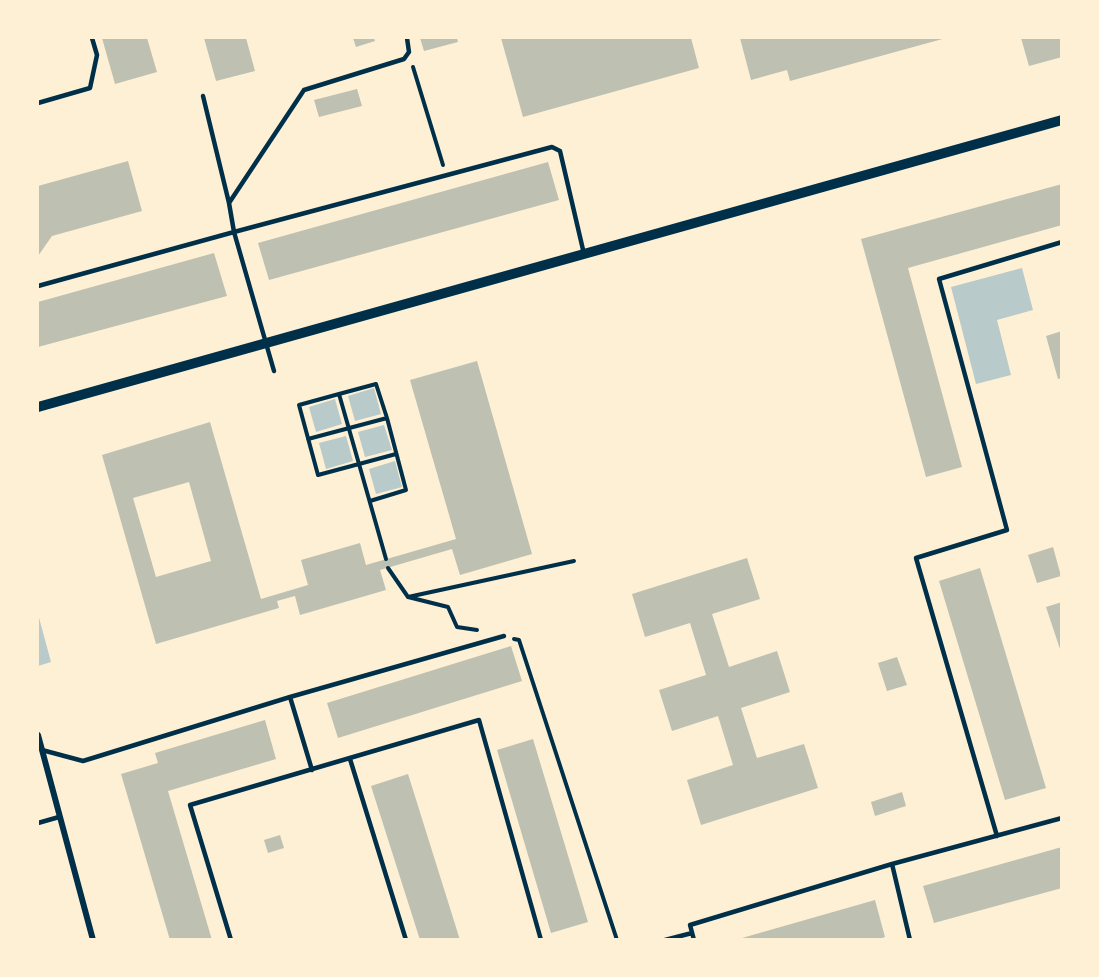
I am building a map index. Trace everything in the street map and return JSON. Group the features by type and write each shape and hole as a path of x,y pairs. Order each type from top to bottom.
{"street":[{"path":"38,407 1062,120"},
{"path":"38,735 93,939"}],"lane":[{"path":"38,103 90,88 97,55 92,38"},
{"path":"230,203 304,90 404,59 409,52 407,38"},
{"path":"202,96 230,203 234,232 274,371"},
{"path":"38,286 552,147 560,152 584,255"},
{"path":"997,836 916,558 1007,531 939,279 1062,242"},
{"path":"41,750 83,761 290,697 504,636"},
{"path":"290,697 312,770"},
{"path":"231,939 190,805 479,720 541,939"},
{"path":"350,759 406,939"},
{"path":"38,823 60,816"},
{"path":"694,939 690,925 892,864 1062,818"},
{"path":"892,864 910,939"},
{"path":"665,939 692,933"}],"path":[{"path":"409,52 446,175"},
{"path":"370,501 406,490 387,418 376,384 299,405 318,475 396,454"},
{"path":"339,394 386,559"},
{"path":"308,439 387,418"},
{"path":"408,597 574,561"},
{"path":"388,568 408,597 448,607 457,627 519,640 617,939"}],"shaded area":[{"path":"1022,268 1033,310 997,320 1011,375 976,384 951,287"},
{"path":"374,388 381,414 355,421 348,396"},
{"path":"335,399 342,424 316,432 309,407"},
{"path":"384,425 392,450 365,457 358,432"},
{"path":"346,436 353,461 326,469 319,443"},
{"path":"395,461 402,487 376,494 369,469"},
{"path":"38,614 51,662 38,666"}],"building":[{"path":"102,38 147,38 157,72 115,84"},
{"path":"204,38 246,38 255,71 216,81"},
{"path":"353,38 374,38 375,41 356,47"},
{"path":"420,38 457,38 458,42 424,51"},
{"path":"501,38 691,38 699,68 523,117"},
{"path":"740,38 946,38 790,81 787,70 751,80"},
{"path":"1021,38 1062,38 1062,57 1029,66"},
{"path":"357,89 362,106 319,117 314,100"},
{"path":"128,161 142,211 52,236 38,256 38,186"},
{"path":"548,162 559,200 269,280 258,243"},
{"path":"1062,184 1062,225 908,268 962,467 926,477 861,239"},
{"path":"214,253 227,296 38,347 38,302"},
{"path":"1062,331 1062,378 1058,379 1046,336"},
{"path":"477,361 532,554 460,575 452,549 380,570 386,590 300,615 295,596 277,601 279,608 156,644 102,455 210,422 261,599 308,585 301,560 360,543 366,565 456,539 410,380","holes":["189,482 211,561 156,577 133,498"]},
{"path":"1053,547 1061,576 1037,583 1028,555"},
{"path":"747,558 760,599 712,614 729,667 777,651 790,692 741,708 757,758 804,744 818,788 701,825 687,780 733,765 718,716 672,731 659,690 706,675 690,623 645,637 632,594"},
{"path":"980,568 1046,788 1005,800 939,581"},
{"path":"1062,602 1062,652 1061,652 1046,607"},
{"path":"511,646 522,681 338,738 327,703"},
{"path":"897,657 907,685 887,691 878,663"},
{"path":"265,720 276,759 168,791 212,940 170,940 121,774 158,763 155,753"},
{"path":"533,739 588,922 551,933 497,750"},
{"path":"408,774 460,940 420,940 371,786"},
{"path":"902,792 906,806 875,816 871,802"},
{"path":"280,835 284,848 268,853 264,840"},
{"path":"1062,847 1062,888 934,923 923,886"},
{"path":"875,900 885,937 876,940 735,940"}]}
